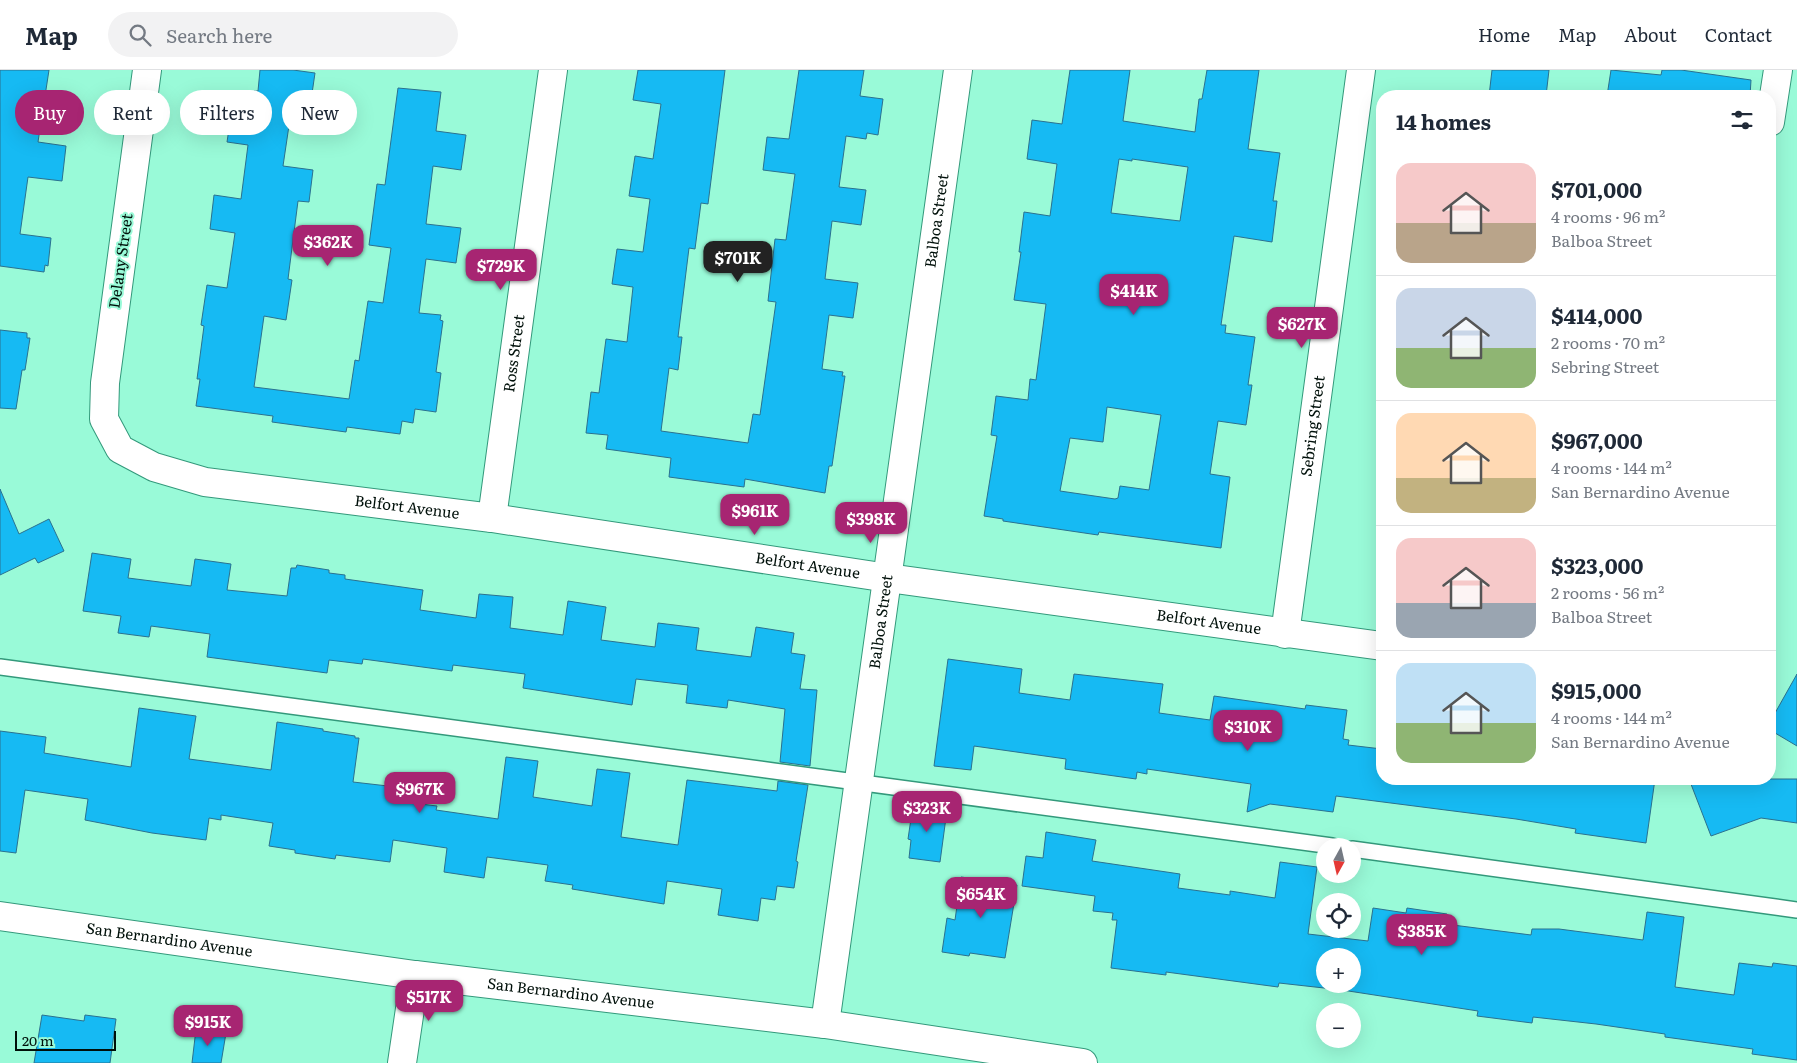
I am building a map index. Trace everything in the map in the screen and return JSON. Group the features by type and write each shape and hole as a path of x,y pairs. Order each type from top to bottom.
{"street":[{"name":"Delany Street","path":"120,450 104,419 105,383 147,70"},
{"name":"Ross Street","path":"492,518 553,70"},
{"name":"Balboa Street","path":"825,1024 958,70"},
{"name":"Sebring Street","path":"1285,634 1360,70"},
{"path":"1776,101 1784,73"},
{"name":"Belfort Avenue","path":"120,450 154,467 205,482 492,518 888,578 1376,645"},
{"name":"San Bernardino Avenue","path":"0,916 415,975 825,1024 1083,1063"},
{"path":"402,1063 415,975"}],"lane":[{"path":"0,667 1316,844"},
{"path":"1361,850 1797,910"}],"building":[{"path":"0,70 49,70 46,90 15,90 15,135 39,135 38,142 66,146 62,181 28,177 20,234 51,238 48,266 45,265 44,272 0,266"},
{"path":"260,70 293,70 315,73 313,90 282,90 282,135 288,135 283,166 313,170 309,202 298,201 288,279 292,280 286,320 264,316 254,387 349,399 355,360 359,361 368,301 383,303 391,248 369,245 377,184 385,185 398,88 441,92 436,131 466,135 461,170 433,166 426,224 461,228 456,263 426,259 419,313 441,315 440,320 443,321 436,372 441,373 436,412 415,409 413,423 402,421 400,434 347,427 346,432 272,422 273,416 196,406 200,379 197,379 204,326 201,325 207,285 227,288 235,233 210,229 214,195 241,199 248,145 227,142 228,135 272,135 272,90 258,90"},
{"path":"638,70 725,70 708,204 701,203 695,249 689,248 678,337 682,337 678,370 669,368 661,431 748,443 753,414 760,415 776,302 768,301 775,239 786,240 795,174 763,170 767,137 789,139 799,70 864,70 860,96 883,99 878,135 867,133 866,139 846,136 839,187 866,190 861,225 832,221 825,279 858,283 853,318 829,315 822,369 843,372 842,376 845,376 832,466 829,466 825,493 745,479 744,487 669,477 671,458 606,449 608,435 586,433 591,392 599,393 606,339 627,342 633,287 612,284 617,249 643,252 650,199 629,196 635,156 653,159 661,104 633,100"},
{"path":"1070,70 1130,70 1123,121 1195,132 1199,99 1202,99 1207,70 1259,70 1248,149 1280,153 1273,201 1277,201 1272,242 1234,236 1221,325 1226,325 1225,333 1255,337 1248,385 1252,385 1246,425 1218,421 1210,474 1230,477 1221,548 1099,532 1098,535 1003,521 1003,519 984,516 997,436 991,435 996,396 1028,400 1030,379 1036,380 1046,304 1014,300 1021,252 1019,252 1024,212 1050,216 1057,164 1027,159 1032,120 1062,124","holes":["1119,159 1188,167 1180,221 1111,213","1107,407 1161,415 1149,490 1120,486 1118,498 1115,499 1060,491 1070,438 1103,442"]},
{"path":"1492,70 1549,70 1547,90 1490,90"},
{"path":"1611,70 1661,75 1662,70 1681,70 1751,80 1750,90 1608,90"},
{"path":"0,330 27,333 27,338 30,338 25,370 22,370 16,409 0,408"},
{"path":"0,489 19,534 49,519 64,551 38,563 35,558 0,575"},
{"path":"92,553 131,559 128,578 191,586 195,559 231,564 227,590 287,596 291,568 296,568 297,565 329,570 329,573 345,575 345,579 423,590 420,610 476,618 479,594 513,597 510,628 563,635 568,601 606,607 601,640 655,647 658,623 699,628 696,650 751,657 756,627 794,633 791,653 805,655 800,689 817,690 810,766 780,762 785,709 728,700 727,708 686,703 688,685 636,679 632,705 523,688 525,674 453,665 452,671 363,659 362,664 329,660 327,673 207,657 210,634 151,626 149,637 118,633 121,616 83,611"},
{"path":"948,659 1022,669 1019,693 1070,700 1074,674 1163,684 1159,713 1210,720 1214,696 1305,709 1306,705 1347,710 1343,739 1349,740 1348,745 1376,748 1376,785 1654,785 1646,843 1575,833 1576,829 1516,819 1336,796 1333,812 1270,804 1247,812 1251,784 1147,769 1147,774 1137,772 1136,779 1065,769 1066,759 974,746 971,770 934,766"},
{"path":"1797,674 1797,746 1776,734 1776,711"},
{"path":"139,708 196,716 189,759 271,770 277,722 355,736 355,738 359,738 353,782 414,789 412,803 437,806 436,810 498,819 506,757 538,761 533,797 592,806 597,769 630,773 621,837 678,845 687,780 777,791 778,781 808,785 796,861 798,862 794,888 777,886 775,900 761,898 758,921 718,915 722,889 667,881 664,904 572,889 573,885 545,881 548,865 487,857 484,878 444,872 447,848 393,840 390,862 336,855 335,859 295,853 295,850 269,846 273,823 221,815 221,820 209,818 206,840 152,833 85,820 88,799 25,790 16,853 0,851 0,731 46,737 44,753 131,767"},
{"path":"1776,779 1797,779 1797,823 1761,818 1711,836 1691,785 1776,785"},
{"path":"913,805 947,810 940,862 909,858 911,840 908,839"},
{"path":"1046,832 1096,840 1092,861 1180,874 1178,888 1230,895 1230,891 1275,898 1280,862 1316,867 1308,934 1316,935 1316,938 1342,938 1368,941 1373,908 1406,913 1407,908 1447,914 1445,924 1531,935 1532,929 1559,929 1643,940 1647,912 1684,917 1675,987 1734,995 1739,963 1772,967 1773,963 1797,966 1797,1060 1752,1054 1753,1049 1665,1037 1665,1034 1533,1017 1532,1023 1477,1016 1478,1011 1361,993 1361,948 1316,948 1316,987 1279,983 1278,987 1166,972 1166,975 1111,968 1117,920 1112,920 1113,913 1093,911 1095,896 1022,886 1026,856 1043,858"},
{"path":"961,877 1017,885 1005,958 970,953 969,956 942,952 947,918 955,920"},
{"path":"42,1015 84,1021 85,1015 116,1019 110,1063 34,1063"},
{"path":"196,1029 226,1033 221,1063 192,1063"}]}
